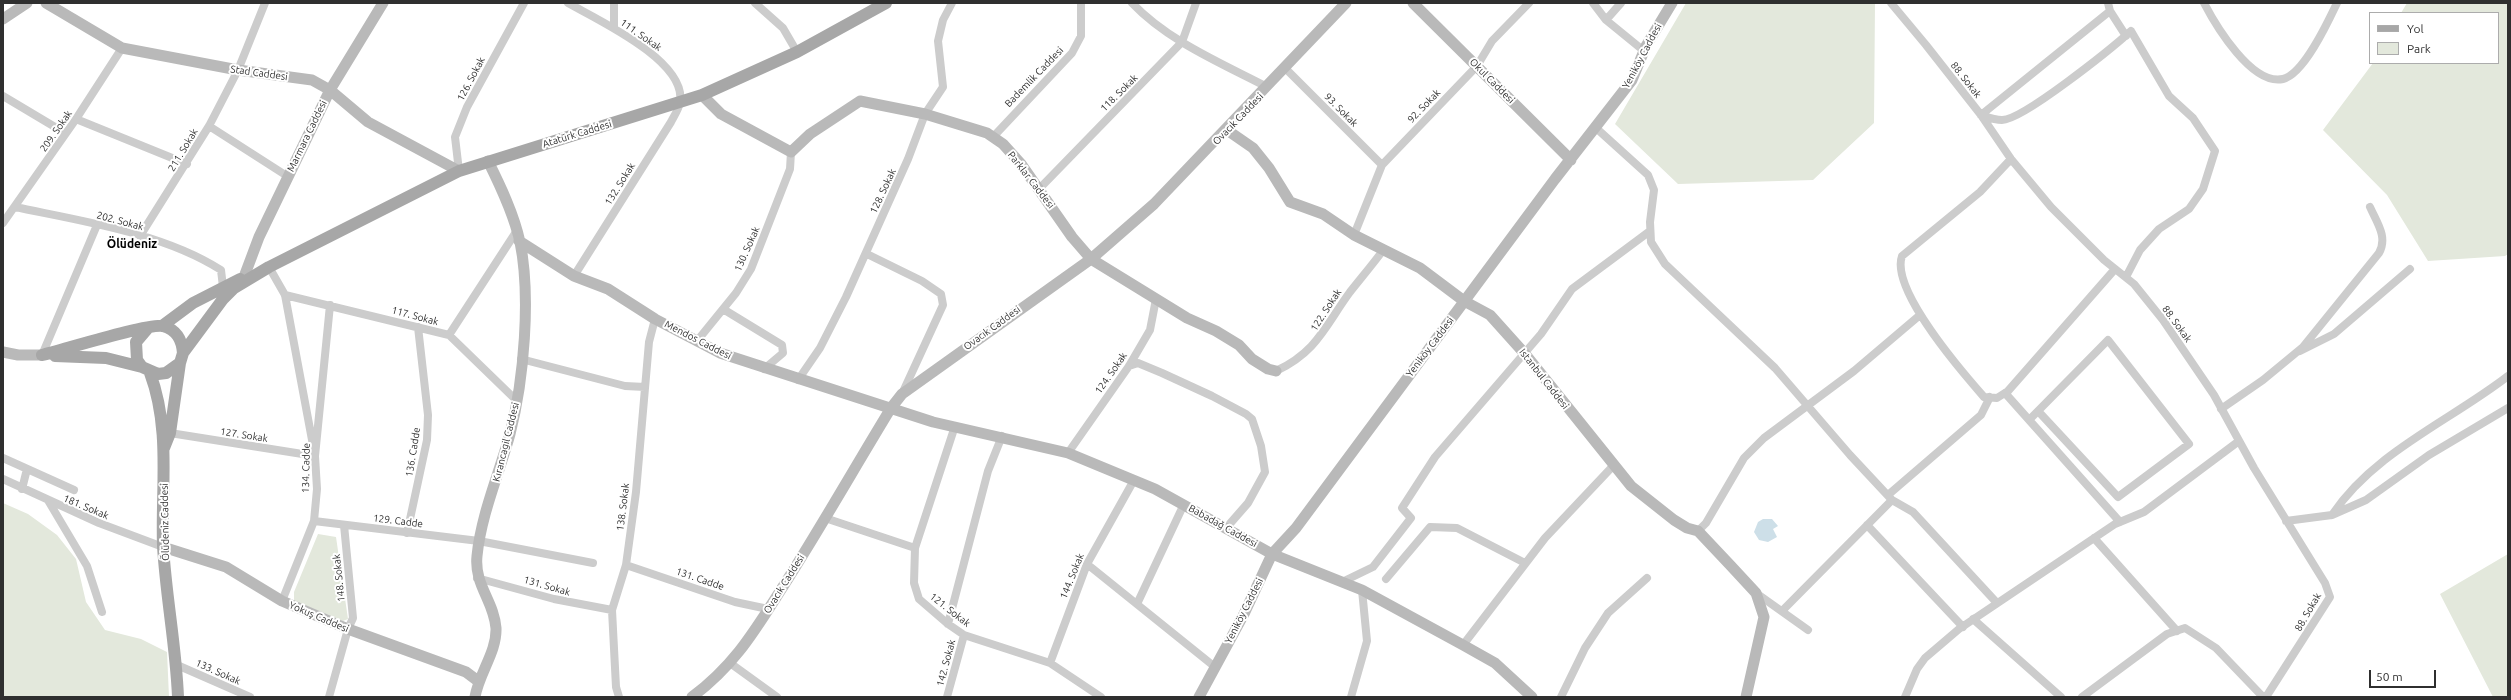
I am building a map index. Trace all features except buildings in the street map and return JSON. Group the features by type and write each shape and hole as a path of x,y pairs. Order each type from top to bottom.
{"main road":[{"name":"Atatürk Caddesi","path":"269,267 459,171 488,160 702,95 797,52 886,3"},
{"path":"42,355 162,326 193,302 223,286 269,267"},
{"path":"42,355 106,358 146,370 166,373 182,358 223,299 234,288 269,267"},
{"path":"162,326 171,329 178,335 183,344 170,433 164,448"},
{"path":"146,370 137,360 136,342 147,329"},
{"name":"Ölüdeniz Caddesi","path":"146,370 159,397 164,448 163,547 177,665 178,697"}],"street":[{"path":"3,19 27,3"},
{"name":"Stad Caddesi","path":"46,3 122,48 238,70 312,80 330,90 368,122 459,171"},
{"name":"211. Sokak","path":"140,236 187,164 209,126 238,70 265,3"},
{"name":"Marmara Caddesi","path":"244,277 259,237 287,176 330,90 383,3"},
{"name":"126. Sokak","path":"459,171 455,137 467,106 524,3"},
{"name":"111. Sokak","path":"568,3 614,28 653,54 675,76 680,102"},
{"path":"614,3 614,28"},
{"path":"755,3 783,28 797,52"},
{"name":"128. Sokak","path":"798,380 820,348 867,254 908,159 925,114 943,86 938,41 943,20 952,3"},
{"path":"1132,3 1147,19 1182,42 1268,87"},
{"name":"118. Sokak","path":"1040,188 1182,42 1196,3"},
{"name":"Ovacık Caddesi","path":"692,697 714,681 739,654 825,518 891,408 902,394 1091,259 1154,204 1227,130 1346,3"},
{"name":"Okul Caddesi","path":"1413,3 1571,160"},
{"name":"92. Sokak","path":"1354,235 1382,165 1477,66 1492,41 1529,3"},
{"path":"1593,3 1606,20 1644,51"},
{"path":"1606,20 1621,3"},
{"name":"Yeniköy Caddesi","path":"1199,697 1216,667 1272,554 1296,528 1464,301 1632,80 1644,51 1672,3"},
{"name":"88. Sokak","path":"1891,3 1926,45 1980,115 2011,159 2051,207 2115,269 2134,284 2163,320 2221,409 2286,521 2325,583 2330,597 2266,697"},
{"path":"2204,3 2213,21 2238,55 2272,80 2284,79 2298,68 2314,48 2336,3"},
{"name":"Bademlik Caddesi","path":"993,137 1072,53 1081,36 1080,4"},
{"path":"1980,115 2109,7 2126,36"},
{"path":"1980,115 2002,120 2014,116 2055,90 2130,32 2169,96 2193,118 2215,151 2203,189 2189,209 2159,229 2140,250 2126,277"},
{"name":"209. Sokak","path":"3,223 76,119 122,48"},
{"name":"93. Sokak","path":"1285,68 1382,165"},
{"path":"702,95 721,114 791,152"},
{"path":"3,96 65,133"},
{"name":"Parklar Caddesi","path":"791,152 810,134 860,101 925,114 980,131 1003,144 1040,188 1072,237 1091,259 1187,318 1216,331 1238,345 1252,360 1268,369 1276,371"},
{"name":"132. Sokak","path":"574,276 671,122 680,102"},
{"path":"76,119 187,164"},
{"path":"209,126 287,176"},
{"path":"1596,128 1648,175 1654,190 1650,231 1651,242 1665,264 1770,362 1808,404 1850,455 1890,498 1913,512 1997,604"},
{"name":"Istanbul Caddesi","path":"1227,130 1253,148 1269,168 1290,202 1323,214 1354,235 1420,268 1464,301 1490,315 1525,354 1613,466 1631,486 1688,528 1698,531 1756,594 1764,617 1746,697"},
{"name":"130. Sokak","path":"697,341 723,309 751,269 790,169 791,152"},
{"path":"2011,159 1980,192 1902,256 1899,263 1906,292 1920,315 1984,397 1997,398 2004,393 2115,269"},
{"name":"Kırancagil Caddesi","path":"475,697 478,681 495,643 496,628 491,606 477,578 479,541 510,432 521,359 525,296 518,236 499,182 488,160"},
{"name":"202. Sokak","path":"15,207 97,224 140,236 200,256 222,270 223,286"},
{"path":"2296,353 2355,285 2384,244 2383,237 2370,208"},
{"path":"3,352 18,356 42,355 97,224"},
{"path":"1342,582 1373,568 1411,518 1402,508 1435,457 1525,354 1572,289 1650,231"},
{"path":"449,335 518,236"},
{"name":"Mendos Caddesi","path":"518,236 574,276 608,289 655,319 720,353 798,380 891,408"},
{"name":"122. Sokak","path":"1276,371 1291,364 1317,343 1350,293 1384,249"},
{"path":"867,254 922,282 941,294 943,305 902,394"},
{"path":"269,267 285,295 315,456"},
{"path":"2221,409 2296,353 2334,334 2410,269"},
{"name":"117. Sokak","path":"285,295 449,335 516,400"},
{"name":"124. Sokak","path":"1068,453 1129,366 1150,330 1156,299"},
{"name":"134. Cadde","path":"282,601 314,521 317,489 315,456 330,305"},
{"path":"723,309 782,345 783,353 764,369"},
{"path":"1698,531 1706,523 1744,458 1764,438 1854,371 1920,315"},
{"name":"138. Sokak","path":"619,697 616,687 612,610 626,565 636,492 649,342 655,319"},
{"name":"136. Cadde","path":"407,533 427,440 428,415 418,327"},
{"path":"2029,420 2108,340 2189,444 2118,497 2038,411"},
{"path":"521,359 625,386 645,387"},
{"path":"1129,366 1138,363 1212,396 1246,414 1252,419 1261,446 1265,472 1248,503 1227,527"},
{"path":"2332,515 2350,490 2389,457 2508,376"},
{"path":"2004,393 2120,522"},
{"path":"1782,611 1866,525 1890,498 1980,414 1990,397"},
{"name":"Babadağ Caddesi","path":"891,408 955,426 1068,453 1134,480 1227,527 1272,554 1362,590 1495,662 1532,697"},
{"path":"2286,521 2332,515 2366,500 2429,455 2508,408"},
{"name":"121. Sokak","path":"955,426 915,548 914,583 919,599 948,624 964,635 1050,663 1101,697"},
{"name":"127. Sokak","path":"170,433 315,456"},
{"path":"948,624 988,471 1002,436"},
{"path":"1905,697 1917,669 1925,658 1962,627 2094,538 2120,522 2144,512 2239,441"},
{"path":"3,458 74,490"},
{"path":"1463,645 1545,538 1613,466"},
{"path":"22,489 27,469"},
{"name":"181. Sokak","path":"3,479 49,502 99,524 163,547"},
{"name":"144. Sokak","path":"1050,663 1087,564 1134,480"},
{"path":"49,502 87,566 102,612"},
{"path":"1136,604 1184,504"},
{"path":"825,518 915,548"},
{"name":"129. Cadde","path":"314,521 479,541 593,563"},
{"name":"148. Sokak","path":"329,697 348,629 353,618 344,525"},
{"path":"1866,525 1962,627"},
{"path":"1386,579 1430,527 1457,528 1525,563"},
{"path":"2094,538 2177,631"},
{"name":"Yokuş Caddesi","path":"163,547 226,567 282,601 348,629 434,659 466,672 478,681"},
{"path":"1087,564 1216,667"},
{"name":"131. Cadde","path":"626,565 735,602 768,609"},
{"name":"131. Sokak","path":"477,578 554,599 612,610"},
{"path":"1561,697 1585,648 1608,614 1647,578"},
{"path":"1351,697 1367,641 1362,590"},
{"path":"1756,594 1808,630"},
{"path":"1973,619 2061,697"},
{"path":"2082,697 2167,634 2185,628 2216,648 2263,697"},
{"name":"142. Sokak","path":"947,697 964,635"},
{"path":"730,663 777,697"},
{"name":"133. Sokak","path":"177,665 250,697"}],"green space":[{"path":"1686,3 1875,3 1874,123 1813,180 1678,184 1615,124"},
{"path":"2407,3 2508,3 2508,254 2505,256 2428,261 2387,195 2323,130 2372,64 2499,64 2499,12 2402,12"},
{"path":"3,503 28,514 57,535 76,559 86,602 105,630 141,639 167,652 169,697 3,697"},
{"path":"318,534 336,537 348,619 343,621 294,601 294,592"},
{"path":"2508,554 2508,697 2493,697 2440,594"}],"shaded area":[{"path":"1763,519 1772,519 1778,526 1773,529 1777,537 1768,542 1759,540 1754,532 1758,522"}],"district":[{"name":"Ölüdeniz","path":"132,244"}]}
